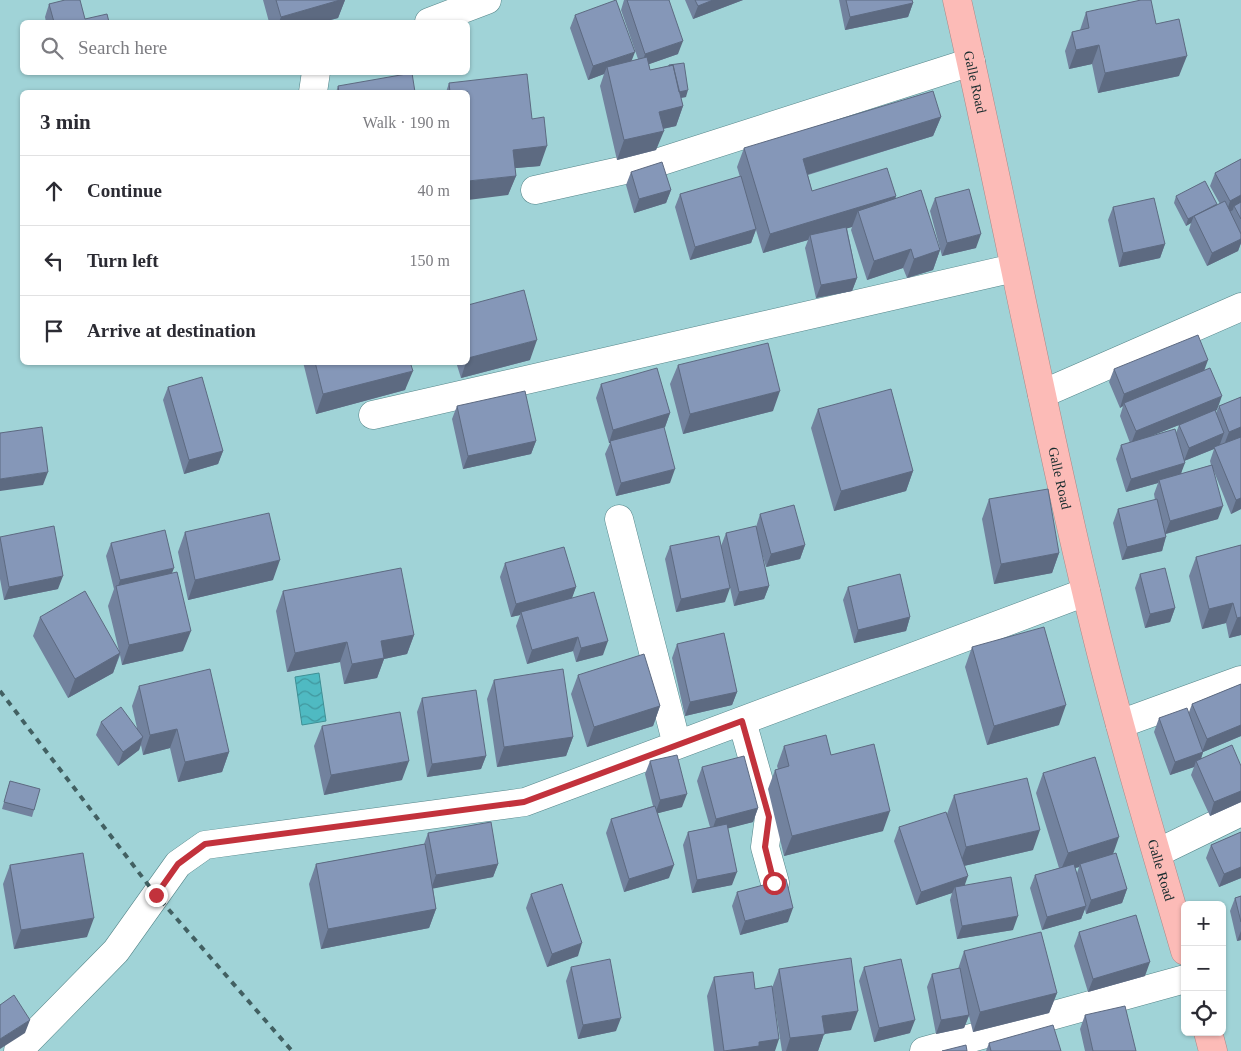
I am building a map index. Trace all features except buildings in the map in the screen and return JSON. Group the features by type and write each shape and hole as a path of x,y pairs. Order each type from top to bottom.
{"highway":[{"name":"Galle Road","path":"957,0 1086,592 1120,724 1184,946"},
{"path":"1209,1036 1213,1051"}],"street":[{"path":"434,20 487,0"},
{"path":"534,190 656,163 971,62"},
{"path":"314,90 316,75"},
{"path":"373,415 1014,268"},
{"path":"1042,394 1241,307"},
{"path":"619,519 677,744"},
{"path":"18,1051 116,951 178,864 205,844 524,802 1086,592"},
{"path":"1120,724 1241,680"},
{"path":"742,721 769,817 765,847 774,883"},
{"path":"1157,853 1241,812"},
{"path":"924,1051 1181,980"}],"water":[{"path":"319,673 326,721 302,725 295,677"}],"railway":[{"path":"0,691 156,895 292,1051"}],"route":[{"path":"156,895 178,864 205,844 524,802 742,721 769,817 765,847 774,883"}]}
